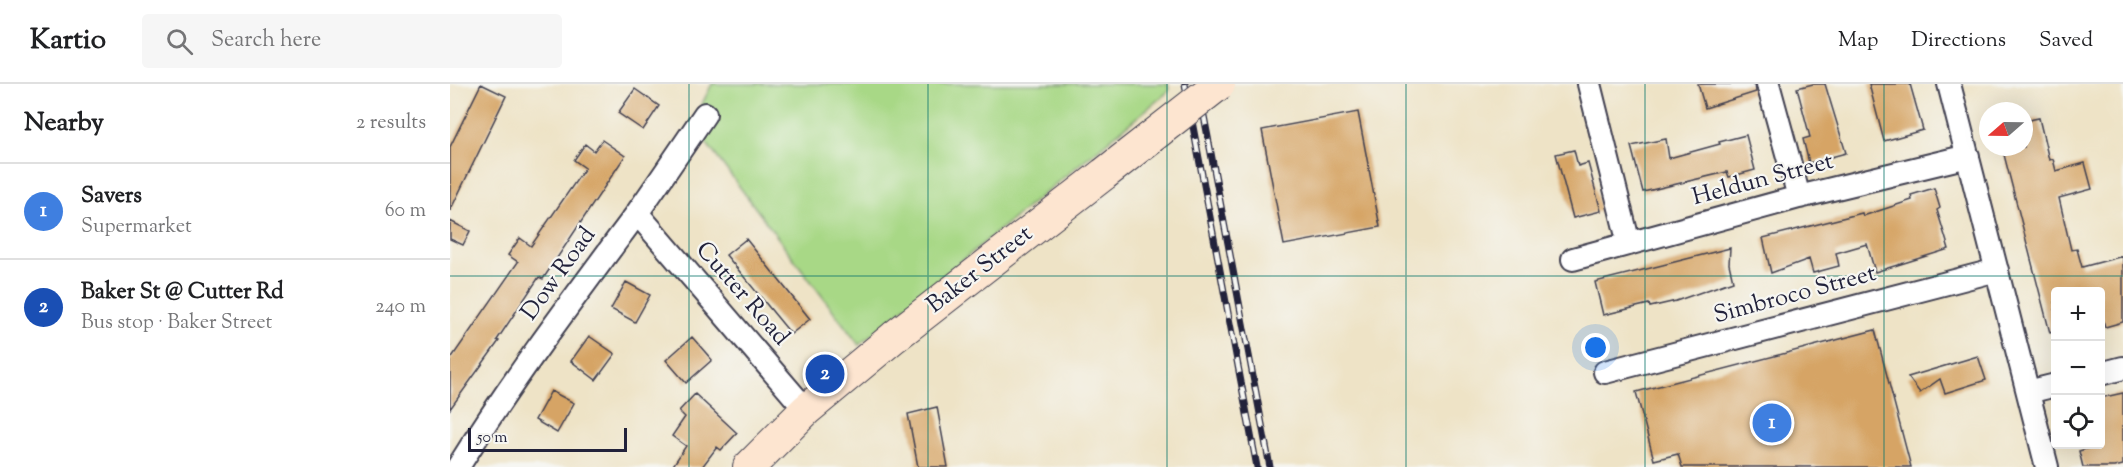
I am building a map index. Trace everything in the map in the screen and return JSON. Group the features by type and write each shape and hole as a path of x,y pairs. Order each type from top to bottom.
{"street":[{"name":"Baker Street","path":"749,467 806,410 894,337 1219,84"},
{"path":"1589,84 1629,244"},
{"path":"1768,84 1799,196"},
{"path":"1949,84 2047,467"},
{"name":"Dow Road","path":"458,467 560,317 637,213 705,114"},
{"name":"Heldun Street","path":"1573,259 1799,196 1968,156"},
{"name":"Cutter Road","path":"637,213 806,410"},
{"name":"Simbroco Street","path":"1605,372 1997,270"},
{"path":"2105,373 2123,368"},
{"path":"2028,392 2051,386"}],"green space":[{"path":"712,84 1168,84 1169,91 859,345 692,124"}],"building":[{"path":"481,84 506,96 450,211 450,147"},
{"path":"1698,84 1755,84 1756,92 1705,108"},
{"path":"1825,84 1846,153 1809,163 1803,139 1810,137 1797,88"},
{"path":"1869,84 1910,84 1923,130 1884,141"},
{"path":"635,89 659,106 643,130 618,113"},
{"path":"1358,112 1380,227 1284,245 1262,130"},
{"path":"2039,118 2049,160 2053,159 2056,171 2085,163 2092,189 2059,198 2071,250 2077,249 2082,267 2123,256 2123,322 2105,327 2105,287 2051,287 2050,333 2004,156 2033,156 2033,119"},
{"path":"1746,135 1755,170 1729,177 1727,172 1643,192 1631,146 1666,139 1669,158"},
{"path":"602,140 625,156 543,279 539,277 497,340 499,341 450,409 450,360 518,262 508,255 520,238 531,246 585,168 574,160 585,144 594,151"},
{"path":"1574,150 1578,166 1588,163 1601,211 1573,218 1556,154"},
{"path":"1934,188 1940,208 1937,210 1949,249 1875,272 1867,244 1836,253 1839,266 1813,273 1809,259 1771,273 1763,238 1862,213 1863,216 1912,200 1911,195"},
{"path":"450,221 470,231 463,245 450,239"},
{"path":"746,239 810,319 791,334 726,255"},
{"path":"1730,248 1729,264 1733,281 1676,301 1650,307 1649,304 1603,315 1595,282"},
{"path":"626,282 650,295 635,322 611,309"},
{"path":"1875,330 1911,467 1682,467 1678,454 1654,460 1636,392"},
{"path":"589,336 615,354 596,380 571,361"},
{"path":"692,337 712,360 686,383 666,360"},
{"path":"1978,356 1986,380 1945,393 1940,379 1920,393 1908,377"},
{"path":"551,391 574,403 557,433 535,420"},
{"path":"2123,393 2123,465 2083,467 2079,451 2105,449 2105,397"},
{"path":"695,394 737,433 721,450 717,447 702,467 672,467 686,446 672,436 685,417 679,411"},
{"path":"937,407 948,467 918,467 908,414"}],"railway":[{"path":"1185,84 1257,467"},
{"path":"1198,84 1270,467"}],"place":[{"name":"Baker St @ Cutter Rd","path":"825,374"},
{"name":"Savers","path":"1772,423"}]}
